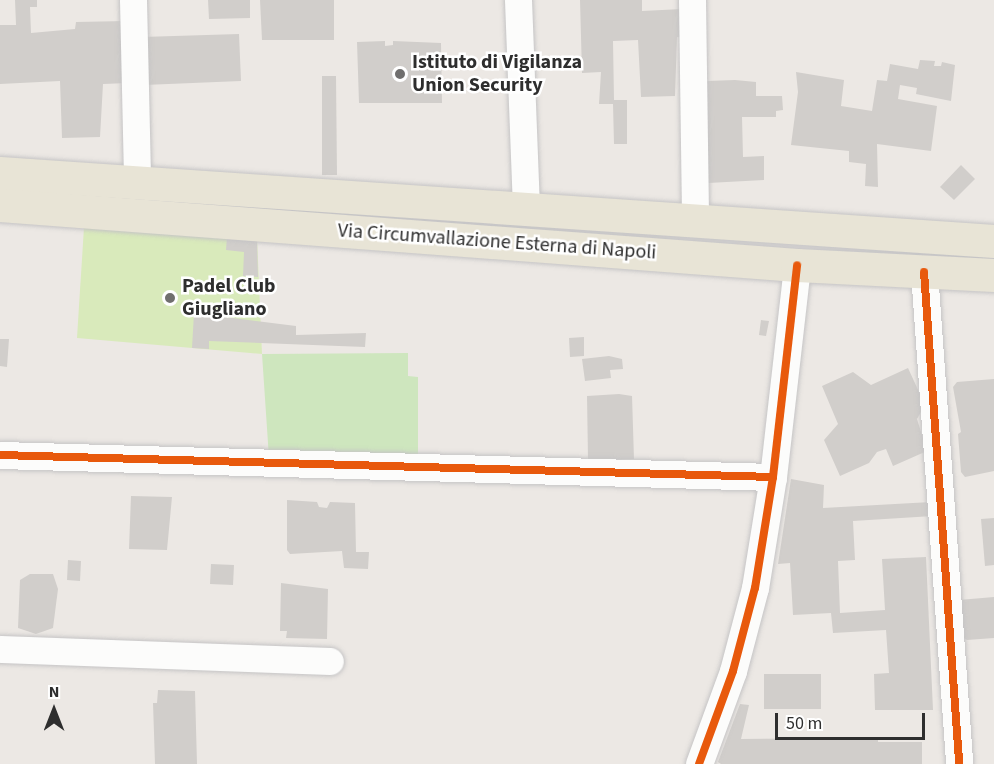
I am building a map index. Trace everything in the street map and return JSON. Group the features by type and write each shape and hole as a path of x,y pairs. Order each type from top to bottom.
{"main road":[{"name":"Via Circumvallazione Esterna di Napoli","path":"0,173 994,241"},
{"name":"Via Circumvallazione Esterna di Napoli","path":"0,205 797,265 994,275"}],"street":[{"path":"133,0 137,182"},
{"path":"518,0 526,208"},
{"path":"692,0 695,221"},
{"path":"699,764 733,671 755,588 773,477 797,265"},
{"path":"924,272 959,764"},
{"path":"0,455 773,477"},
{"path":"0,649 330,661"}],"green space":[{"name":"Padel Club Giugliano","path":"84,227 257,238 262,354 77,338"},
{"path":"408,353 408,376 418,377 418,464 269,458 262,354"}],"building":[{"path":"15,0 37,0 37,7 30,7 31,33 75,29 76,22 126,21 128,83 103,84 100,137 62,138 60,81 0,84 0,25 16,25"},
{"path":"208,0 250,0 250,18 209,19"},
{"path":"260,0 334,0 334,40 262,40"},
{"path":"580,0 642,0 642,11 682,9 683,38 677,37 675,96 641,97 638,40 613,41 614,100 627,100 627,144 614,144 613,104 599,104 601,72 582,73"},
{"path":"239,34 241,81 144,85 142,37"},
{"name":"Istituto di Vigilanza Union Security","path":"385,41 385,46 393,45 393,41 441,43 442,103 359,103 357,42"},
{"path":"920,60 935,61 934,66 941,66 942,62 955,65 951,101 916,94 917,88 900,85 898,99 937,106 931,151 877,144 878,187 865,186 866,164 849,162 849,151 791,145 798,92 796,72 844,80 841,106 872,111 877,80 887,81 890,64 918,69"},
{"path":"322,76 336,76 337,175 322,175"},
{"path":"707,81 756,82 756,96 782,96 783,110 776,111 776,117 742,117 743,157 764,156 764,180 708,183"},
{"path":"961,165 975,179 954,200 940,187"},
{"path":"227,236 257,238 258,277 243,276 244,252 226,250"},
{"path":"194,313 296,326 296,335 366,333 365,347 209,341 209,349 192,348"},
{"path":"761,320 769,321 766,336 759,335"},
{"path":"584,337 584,356 570,357 569,338"},
{"path":"0,339 9,339 7,367 0,366"},
{"path":"609,356 622,359 623,369 610,370 611,378 585,381 582,359"},
{"path":"908,368 925,405 917,419 927,451 893,466 886,449 877,452 869,463 840,476 824,440 838,424 822,386 853,372 871,385"},
{"path":"994,379 994,471 965,477 961,472 958,434 961,432 953,387 957,382"},
{"path":"619,394 632,396 634,459 588,460 587,396"},
{"path":"791,479 824,485 823,508 931,502 933,516 853,521 855,560 838,561 840,613 885,610 882,559 926,557 933,710 875,710 874,674 889,673 886,630 833,633 831,613 793,615 790,563 778,564"},
{"path":"131,496 172,497 167,550 129,549"},
{"path":"287,500 317,502 319,507 327,508 330,502 355,503 356,552 369,552 368,569 344,568 342,551 290,554 287,550"},
{"path":"994,518 994,565 985,566 981,519"},
{"path":"68,560 81,561 80,581 67,580"},
{"path":"211,564 234,565 233,585 210,584"},
{"path":"30,574 53,574 58,589 53,628 36,634 18,628 20,580"},
{"path":"281,583 328,589 327,639 286,638 287,631 280,631"},
{"path":"994,597 994,638 967,640 962,637 959,600"},
{"path":"764,674 821,674 821,709 764,709"},
{"path":"158,690 195,691 197,764 155,764 153,703 157,703"},
{"path":"740,704 749,705 741,739 878,738 878,742 922,742 922,764 721,764 718,762"}],"cycle path":[{"path":"699,764 733,671 755,588 773,477 797,265"},
{"path":"924,272 959,764"},
{"path":"0,455 773,477"}],"place":[{"name":"Istituto di Vigilanza Union Security","path":"400,74"},
{"name":"Padel Club Giugliano","path":"170,298"}]}
